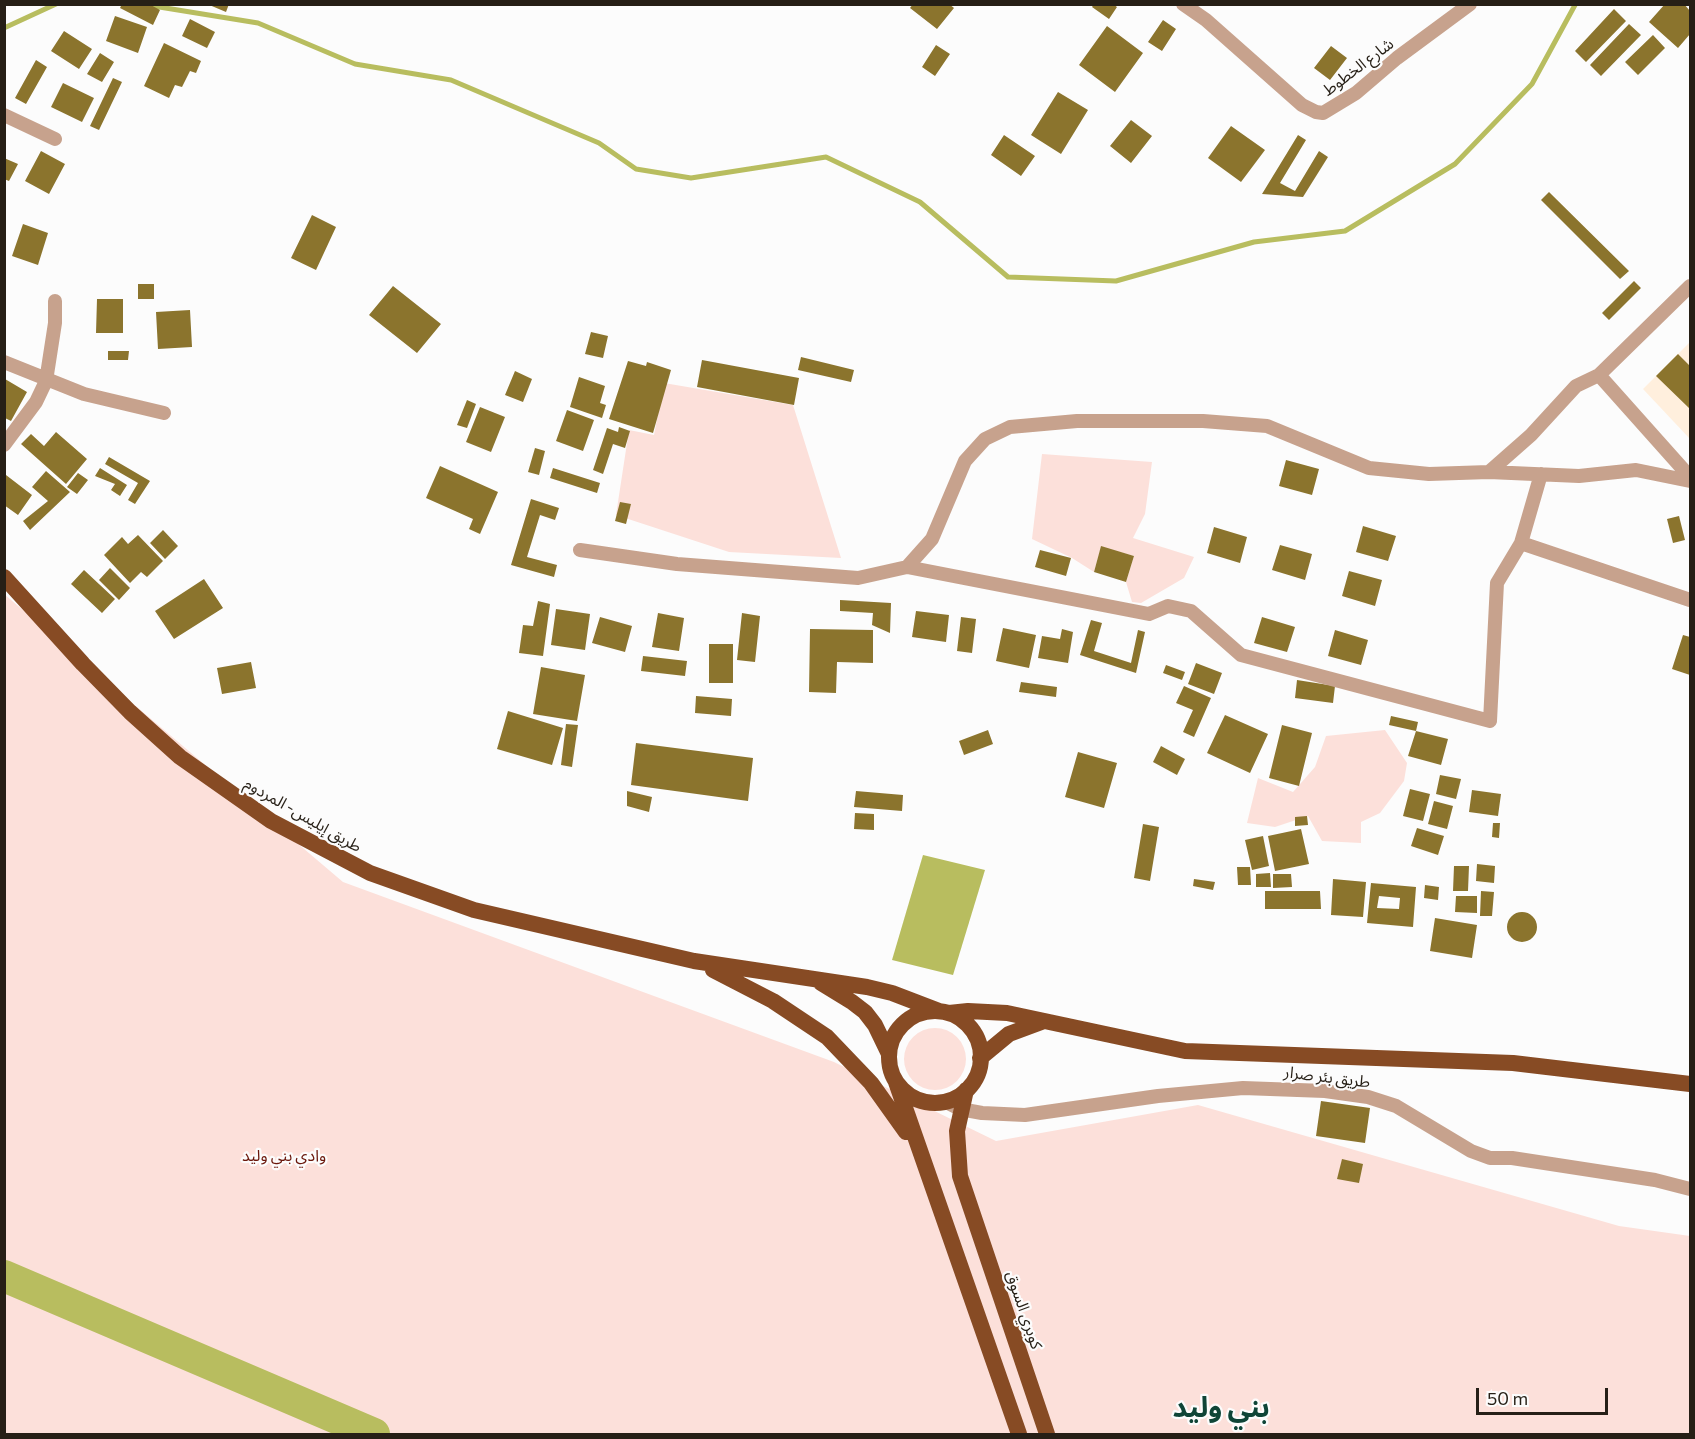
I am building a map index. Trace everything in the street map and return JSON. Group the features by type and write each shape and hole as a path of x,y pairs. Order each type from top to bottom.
{"highway":[{"name":"طريق إيليس- المردوم","path":"4,577 83,664 130,712 180,757 225,791 310,843 370,873 474,910 694,961"},
{"path":"694,961 884,991 944,1012 962,1020 972,1030 981,1058 976,1076 953,1105 918,1100 896,1082"},
{"path":"694,961 773,1001 827,1037 850,1059 889,1106 926,1164"},
{"path":"818,981 865,1012 875,1025 889,1054 896,1082 1019,1434"},
{"path":"889,1054 892,1040 899,1027 924,1012 988,1011 1185,1051 1513,1063 1690,1084"},
{"path":"981,1058 1009,1034 1045,1021"},
{"name":"كوبري السوق","path":"953,1105 957,1154 967,1198 1047,1434"}],"street":[{"name":"شارع الخطوط","path":"1183,4 1206,20 1302,105 1323,113 1356,93 1397,57 1470,4"},
{"path":"4,115 55,139"},
{"path":"1489,472 1531,435 1576,386 1599,375 1690,286"},
{"path":"4,445 36,402 46,381 55,323 55,301"},
{"path":"4,362 46,381 97,398 164,413"},
{"path":"1599,375 1690,479"},
{"path":"907,567 932,539 965,461 985,439 1010,427 1088,421 1203,421 1267,426 1369,468 1430,474 1489,472 1579,476 1636,470 1690,479"},
{"path":"580,550 677,564 858,578 907,567 1149,614 1168,606 1191,611 1242,655 1490,721 1497,583 1521,543 1541,474"},
{"path":"1521,543 1690,600"},
{"name":"طريق بئر صرار","path":"953,1105 1001,1115 1025,1115 1233,1089 1278,1088 1325,1091 1368,1097 1396,1106 1471,1151 1490,1158 1512,1158 1655,1180 1690,1189"}],"shaded area":[{"path":"1690,342 1690,439 1643,389"},
{"path":"923,855 985,870 953,975 892,960"}],"green space":[{"path":"664,383 793,405 841,558 729,552 616,515 629,430 654,435"},
{"path":"1042,454 1152,462 1145,514 1133,538 1194,557 1184,578 1141,603 1132,602 1126,582 1134,556 1101,547 1094,572 1072,558 1032,539"},
{"name":"وادي بني وليد","path":"4,594 343,882 834,1062 996,1141 1198,1105 1619,1226 1690,1236 1690,1434 5,1434"},
{"path":"1385,730 1407,763 1404,781 1380,813 1361,822 1361,843 1322,841 1308,816 1275,827 1247,823 1258,778 1293,792 1315,767 1326,736"},
{"path":"929,1028 941,1028 957,1037 964,1047 966,1059 964,1071 957,1081 941,1090 929,1090 918,1085 909,1076 904,1065 904,1053 909,1042 918,1033"}],"building":[{"path":"122,4 149,4 160,10 153,25 120,8"},
{"path":"207,4 229,4 226,12"},
{"path":"913,4 949,4 954,8 937,29 910,8"},
{"path":"1094,4 1113,4 1117,7 1109,19 1092,7"},
{"path":"1665,4 1684,4 1690,11 1690,34 1678,48 1649,22"},
{"path":"1614,9 1626,21 1586,62 1575,51"},
{"path":"115,16 147,27 138,53 106,41"},
{"path":"190,19 215,32 207,48 182,36"},
{"path":"1163,20 1176,29 1162,51 1148,42"},
{"path":"1629,24 1641,35 1601,76 1590,65"},
{"path":"1107,26 1143,53 1115,92 1079,65"},
{"path":"64,31 92,49 79,69 51,51"},
{"path":"1653,35 1665,48 1638,75 1625,62"},
{"path":"164,43 201,61 196,73 190,71 182,87 175,85 169,98 144,86"},
{"path":"936,45 950,54 935,76 922,67"},
{"path":"1331,46 1347,58 1330,80 1314,68"},
{"path":"100,53 114,62 102,82 87,74"},
{"path":"36,60 47,67 26,104 15,98"},
{"path":"113,78 122,82 99,130 90,126"},
{"path":"63,83 94,98 82,122 51,107"},
{"path":"1058,92 1088,110 1061,154 1031,135"},
{"path":"1131,120 1152,136 1131,163 1110,146"},
{"path":"1231,126 1265,150 1241,182 1208,158"},
{"path":"1004,135 1035,156 1021,176 991,155"},
{"path":"1298,135 1306,140 1280,183 1295,191 1319,151 1328,157 1303,197 1262,194"},
{"path":"41,151 65,164 49,194 25,181"},
{"path":"4,158 18,164 9,181 4,179"},
{"path":"1549,192 1629,271 1620,279 1541,200"},
{"path":"312,215 336,227 316,270 291,258"},
{"path":"23,224 48,233 38,265 12,256"},
{"path":"1634,281 1641,288 1609,320 1602,313"},
{"path":"138,284 154,284 154,299 138,299"},
{"path":"393,286 441,324 417,353 369,315"},
{"path":"97,299 123,299 123,333 96,333"},
{"path":"190,310 192,347 158,349 156,312"},
{"path":"591,332 608,336 603,358 585,354"},
{"path":"108,351 129,351 128,360 108,360"},
{"path":"1678,354 1690,366 1690,409 1656,376"},
{"path":"801,357 854,370 851,382 798,370"},
{"path":"702,360 799,378 794,405 697,387"},
{"path":"628,361 646,366 647,362 671,370 653,433 609,419"},
{"path":"515,371 532,379 523,402 505,395"},
{"path":"579,377 605,386 600,403 606,405 602,418 570,407"},
{"path":"5,379 27,392 11,421 5,418"},
{"path":"467,400 476,404 467,428 457,425"},
{"path":"480,407 505,417 491,452 466,442"},
{"path":"567,410 594,420 583,451 556,441"},
{"path":"619,427 630,431 625,448 613,444 603,474 593,470 607,428 618,432"},
{"path":"56,432 87,459 66,484 21,444 31,434 44,446"},
{"path":"535,448 545,451 539,475 528,472"},
{"path":"109,457 150,481 135,504 128,500 138,483 105,464"},
{"path":"1286,460 1319,469 1312,495 1279,486"},
{"path":"440,466 498,492 480,534 469,529 473,519 426,498"},
{"path":"100,468 127,485 120,496 111,490 115,484 95,476"},
{"path":"553,468 600,483 597,493 550,478"},
{"path":"46,471 70,492 30,530 23,521 48,501 32,487"},
{"path":"78,473 88,480 77,494 67,487"},
{"path":"6,475 32,495 18,515 4,505"},
{"path":"531,499 559,508 555,520 540,515 527,557 557,565 554,577 511,565"},
{"path":"620,502 631,504 626,524 615,521"},
{"path":"1679,516 1685,540 1673,543 1667,519"},
{"path":"1363,526 1396,536 1388,561 1356,552"},
{"path":"1214,527 1247,537 1240,563 1207,553"},
{"path":"163,530 178,546 165,559 150,543"},
{"path":"138,535 163,561 147,577 141,572 130,583 104,555 122,537 128,544"},
{"path":"1280,545 1312,554 1305,580 1272,570"},
{"path":"1101,546 1134,556 1126,582 1094,572"},
{"path":"1040,550 1071,558 1066,576 1035,567"},
{"path":"110,568 130,588 119,600 99,580"},
{"path":"84,570 115,599 102,613 71,584"},
{"path":"1349,571 1382,580 1375,606 1342,596"},
{"path":"204,579 223,608 174,639 155,611"},
{"path":"840,600 891,603 890,633 872,625 873,613 840,611"},
{"path":"538,601 550,604 543,656 519,653 523,625 533,626"},
{"path":"556,609 590,614 585,650 551,645"},
{"path":"916,611 949,615 946,642 912,637"},
{"path":"658,613 684,618 679,651 652,647"},
{"path":"742,613 760,616 755,662 737,660"},
{"path":"600,617 632,626 625,652 592,643"},
{"path":"961,617 976,619 972,653 957,651"},
{"path":"1262,617 1295,627 1287,652 1254,643"},
{"path":"1091,620 1102,623 1094,651 1131,663 1138,630 1145,632 1136,673 1080,655"},
{"path":"1003,628 1036,635 1029,668 996,661"},
{"path":"810,629 873,630 873,663 837,662 836,693 809,692"},
{"path":"1062,629 1073,632 1068,663 1038,658 1042,636 1060,639"},
{"path":"1335,630 1368,640 1361,665 1328,656"},
{"path":"1683,635 1690,637 1690,675 1672,669"},
{"path":"709,644 733,644 733,683 709,683"},
{"path":"643,656 687,661 685,676 641,671"},
{"path":"251,662 256,688 222,694 217,668"},
{"path":"1196,663 1222,673 1214,694 1188,684"},
{"path":"1166,665 1185,672 1182,680 1163,673"},
{"path":"541,667 585,675 577,721 533,714"},
{"path":"1297,680 1335,686 1333,703 1295,698"},
{"path":"1021,682 1057,687 1056,697 1019,692"},
{"path":"1184,686 1211,698 1194,737 1183,732 1193,710 1176,703"},
{"path":"696,696 732,699 731,716 695,713"},
{"path":"508,711 563,728 552,765 497,749"},
{"path":"1225,715 1268,734 1250,773 1207,753"},
{"path":"1391,716 1418,722 1416,731 1389,725"},
{"path":"566,724 578,725 572,767 561,765"},
{"path":"1282,725 1312,733 1299,786 1269,778"},
{"path":"988,730 993,744 964,755 959,741"},
{"path":"1416,731 1448,739 1441,765 1408,756"},
{"path":"636,743 753,758 748,801 631,785"},
{"path":"1161,746 1185,759 1177,775 1153,762"},
{"path":"1078,752 1117,763 1104,808 1065,797"},
{"path":"1440,775 1461,779 1456,799 1436,794"},
{"path":"1410,789 1430,794 1423,821 1403,816"},
{"path":"1472,790 1501,794 1498,816 1469,812"},
{"path":"627,791 652,797 649,812 627,806"},
{"path":"856,791 903,795 902,811 854,807"},
{"path":"1434,801 1453,806 1447,829 1428,824"},
{"path":"855,813 874,814 874,830 854,829"},
{"path":"1307,816 1308,825 1295,826 1295,817"},
{"path":"1493,823 1500,823 1499,838 1492,837"},
{"path":"1143,824 1159,827 1150,881 1134,878"},
{"path":"1417,828 1444,836 1438,855 1411,846"},
{"path":"1301,829 1309,864 1275,871 1268,836"},
{"path":"1263,836 1269,866 1252,870 1245,840"},
{"path":"1477,864 1495,866 1494,883 1476,881"},
{"path":"1454,866 1469,866 1468,891 1453,891"},
{"path":"1237,867 1250,867 1251,885 1238,885"},
{"path":"1270,873 1271,887 1256,887 1256,874"},
{"path":"1273,874 1291,874 1292,887 1273,888"},
{"path":"1194,879 1215,882 1213,890 1193,886"},
{"path":"1333,879 1366,882 1363,917 1331,915"},
{"path":"1371,883 1416,887 1413,927 1367,923","holes":["1379,896 1400,898 1399,909 1377,908"]},
{"path":"1425,885 1439,887 1438,900 1424,898"},
{"path":"1265,891 1320,891 1321,909 1265,909"},
{"path":"1481,891 1494,892 1492,916 1480,916"},
{"path":"1456,896 1477,896 1477,913 1455,912"},
{"path":"1522,912 1532,917 1537,927 1532,937 1522,942 1512,937 1507,927 1512,917"},
{"path":"1435,918 1477,925 1472,958 1430,951"},
{"path":"1321,1101 1370,1108 1365,1143 1316,1136"},
{"path":"1342,1159 1363,1164 1359,1183 1337,1179"}],"waterway":[{"path":"4,28 56,4"},
{"path":"147,5 258,23 355,64 451,80 599,143 636,169 691,178 826,157 920,202 1008,277 1116,281 1254,242 1345,231 1455,164 1532,84 1575,5"},
{"name":"وادي بني وليد","path":"4,1276 374,1434"}],"district":[{"name":"بني وليد","path":"1221,1408"}]}
